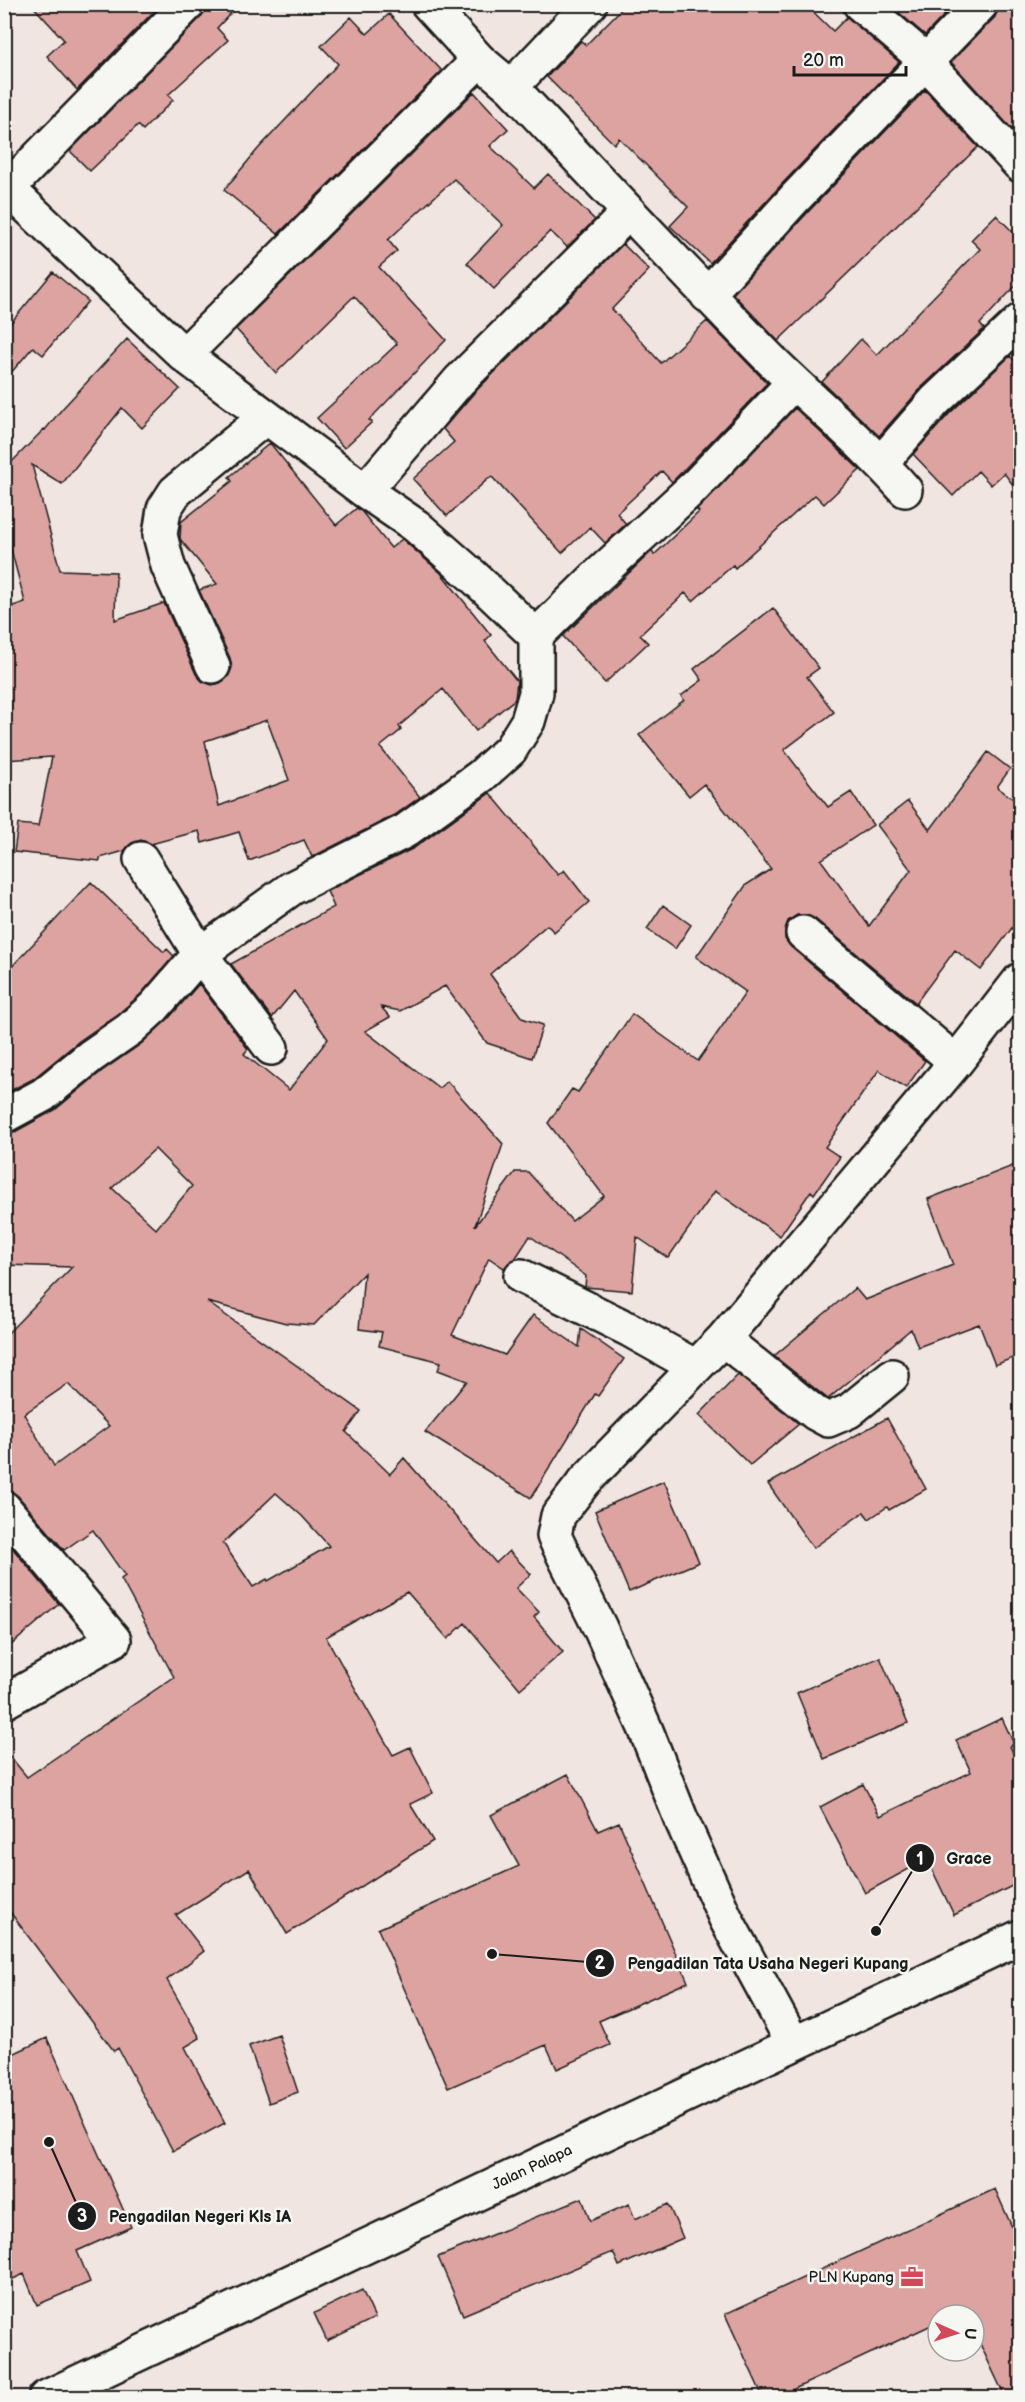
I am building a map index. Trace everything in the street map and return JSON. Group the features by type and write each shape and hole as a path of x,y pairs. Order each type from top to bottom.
{"street":[{"path":"188,4 6,187 184,355 365,491 416,526 536,636"},
{"path":"428,4 479,60 511,87 707,295 794,382 881,463 905,490"},
{"path":"511,87 590,4"},
{"path":"860,4 915,51 1020,165"},
{"path":"707,295 795,198 981,4"},
{"path":"184,355 479,60"},
{"path":"365,491 459,381 629,212"},
{"path":"881,463 935,401 1020,321"},
{"path":"4,1116 43,1095 91,1056 130,1029 154,1007 200,954 292,888 405,831 481,776 510,750 528,721 536,693 536,636 696,485 794,382"},
{"path":"213,666 168,566 160,535 164,509 175,492 266,417"},
{"path":"141,859 200,954 270,1048"},
{"path":"804,933 956,1062"},
{"path":"793,2043 726,1919 640,1718 554,1536 558,1516 585,1481 723,1339 956,1062 1020,980"},
{"path":"521,1276 630,1330 696,1367"},
{"path":"723,1339 815,1413 828,1420 849,1411 892,1376"},
{"path":"4,1508 114,1640 4,1702"},
{"name":"Jalan Palapa","path":"45,2397 1020,1937"}],"building":[{"path":"31,4 161,4 77,90 47,56 64,40"},
{"path":"206,4 239,4 217,28 228,40 168,95 173,100 143,130 138,125 90,171 70,151 201,17"},
{"path":"626,4 805,4 833,31 847,17 899,62 710,263 670,226 688,207 619,138 614,144 547,77 581,41 586,45"},
{"path":"889,4 955,4 925,35"},
{"path":"999,4 1020,4 1020,138 951,62 995,17"},
{"path":"389,14 442,71 278,234 224,190 258,149 338,64 321,46 351,17 367,34"},
{"path":"925,90 978,147 778,341 733,294"},
{"path":"474,92 508,129 490,146 534,188 548,174 595,220 567,247 550,231 494,289 467,263 503,225 454,179 388,240 397,251 379,267 446,340 369,420 372,422 344,448 317,418 397,344 354,296 276,373 236,329"},
{"path":"996,215 1020,239 1020,281 980,324 984,329 922,387 879,436 822,382 861,339 877,355 980,249 971,240"},
{"path":"623,244 649,270 612,309 661,363 707,321 767,383 672,482 662,471 617,513 626,524 605,543 590,527 562,553 492,477 447,516 413,479 454,442 443,429 473,394"},
{"path":"53,272 88,301 43,355 33,347 4,381 4,331"},
{"path":"127,339 180,389 142,428 122,408 62,484 32,465 60,570 116,572 115,620 164,603 196,674 202,681 212,685 220,683 228,677 232,668 230,658 199,590 217,584 180,539 181,522 232,481 229,477 270,443 336,525 357,508 391,548 402,539 441,573 491,635 485,641 517,681 515,699 476,731 443,689 399,726 401,730 380,747 420,797 395,815 312,857 304,840 249,861 239,832 202,843 199,831 151,844 141,840 132,843 124,851 100,858 100,861 14,852 18,824 38,826 52,757 4,760 4,609 25,602 4,523 4,470 45,430","holes":["267,720 289,780 219,806 205,741"]},
{"path":"1010,356 1020,366 1020,494 1004,473 991,485 978,471 953,496 913,454 949,414"},
{"path":"795,408 860,470 824,504 815,495 735,568 733,565 693,601 685,593 640,635 648,643 605,683 563,636 652,551 654,555 699,512 697,510"},
{"path":"773,608 819,668 807,677 834,712 784,750 828,807 851,792 873,825 821,860 869,926 911,870 877,825 908,801 930,830 988,752 1010,769 997,787 1020,804 1020,917 981,970 955,950 916,1003 815,919 807,915 797,915 788,921 785,939 791,947 925,1061 906,1088 879,1070 825,1147 840,1157 814,1194 811,1191 780,1236 715,1191 668,1258 637,1237 632,1291 585,1287 586,1276 530,1236 515,1259 504,1268 489,1258 452,1335 505,1355 533,1315 579,1347 581,1329 624,1359 598,1396 595,1394 531,1498 425,1432 467,1381 438,1370 441,1362 379,1346 382,1332 359,1329 364,1273 314,1325 286,1323 207,1302 361,1411 346,1432 390,1474 404,1458 496,1563 509,1551 531,1574 516,1588 539,1612 534,1617 563,1652 520,1689 465,1623 448,1639 407,1592 326,1637 393,1755 410,1747 433,1793 410,1804 433,1841 287,1934 249,1869 176,1915 204,1951 167,1980 200,2038 185,2047 225,2123 173,2151 118,2048 114,2051 4,1904 4,1749 27,1777 174,1677 121,1579 125,1576 93,1530 64,1550 18,1496 11,1491 4,1490 4,1337 72,1267 4,1265 4,1135 13,1133 55,1110 102,1071 141,1044 168,1019 199,984 248,1049 244,1054 289,1090 328,1039 294,991 272,1018 231,964 334,907 327,891 414,848 490,793 558,875 564,870 589,902 554,932 547,925 490,974 522,1018 543,1025 532,1058 487,1043 445,986 400,1011 381,1007 390,1017 365,1031 439,1088 447,1081 503,1144 475,1226 515,1172 528,1172 572,1221 604,1196 548,1123 572,1089 578,1092 632,1014 698,1061 746,992 696,957 746,885 771,869 704,784 689,796 639,735 684,700 681,696 702,680 694,669","holes":["155,1149 192,1186 156,1229 112,1188","68,1384 109,1426 54,1466 24,1414","276,1493 302,1516 329,1546 268,1581 267,1579 253,1587 223,1543"]},
{"path":"91,882 164,952 167,949 174,956 141,994 118,1014 79,1041 33,1079 4,1094 4,975"},
{"path":"663,905 691,925 675,949 647,929"},
{"path":"1020,1163 1020,1355 995,1365 979,1324 918,1347 911,1329 828,1399 774,1356 855,1288 865,1300 953,1265 928,1199"},
{"path":"738,1375 799,1424 750,1465 699,1415"},
{"path":"887,1418 926,1489 889,1510 887,1507 869,1519 864,1512 813,1548 768,1484"},
{"path":"664,1481 699,1562 629,1592 595,1511"},
{"path":"4,1538 59,1604 4,1651"},
{"path":"880,1657 908,1723 824,1759 797,1693"},
{"path":"1002,1718 1014,1744 1010,1746 1020,1768 1020,1882 954,1915 927,1859 865,1893 820,1807 863,1784 880,1816 971,1772 956,1740"},
{"path":"568,1774 598,1831 619,1822 688,1982 599,2021 610,2045 557,2069 546,2045 448,2088 378,1929 519,1866 491,1815"},
{"path":"279,2035 298,2092 269,2103 249,2046"},
{"path":"47,2038 131,2227 77,2251 90,2282 37,2305 24,2274 4,2283 4,2058"},
{"name":"PLN Kupang","path":"995,2189 1020,2245 1020,2397 1005,2397 986,2357 986,2303 926,2303 926,2328 777,2397 763,2397 725,2314"},
{"path":"582,2198 590,2221 629,2204 635,2219 668,2204 683,2238 619,2266 613,2252 463,2315 438,2257"},
{"path":"362,2290 375,2318 327,2341 314,2313"}],"place":[{"name":"Grace","path":"876,1931"},
{"name":"Pengadilan Tata Usaha Negeri Kupang","path":"492,1954"},
{"name":"Pengadilan Negeri Kls IA","path":"49,2142"},
{"name":"PLN Kupang","path":"912,2277"}]}
